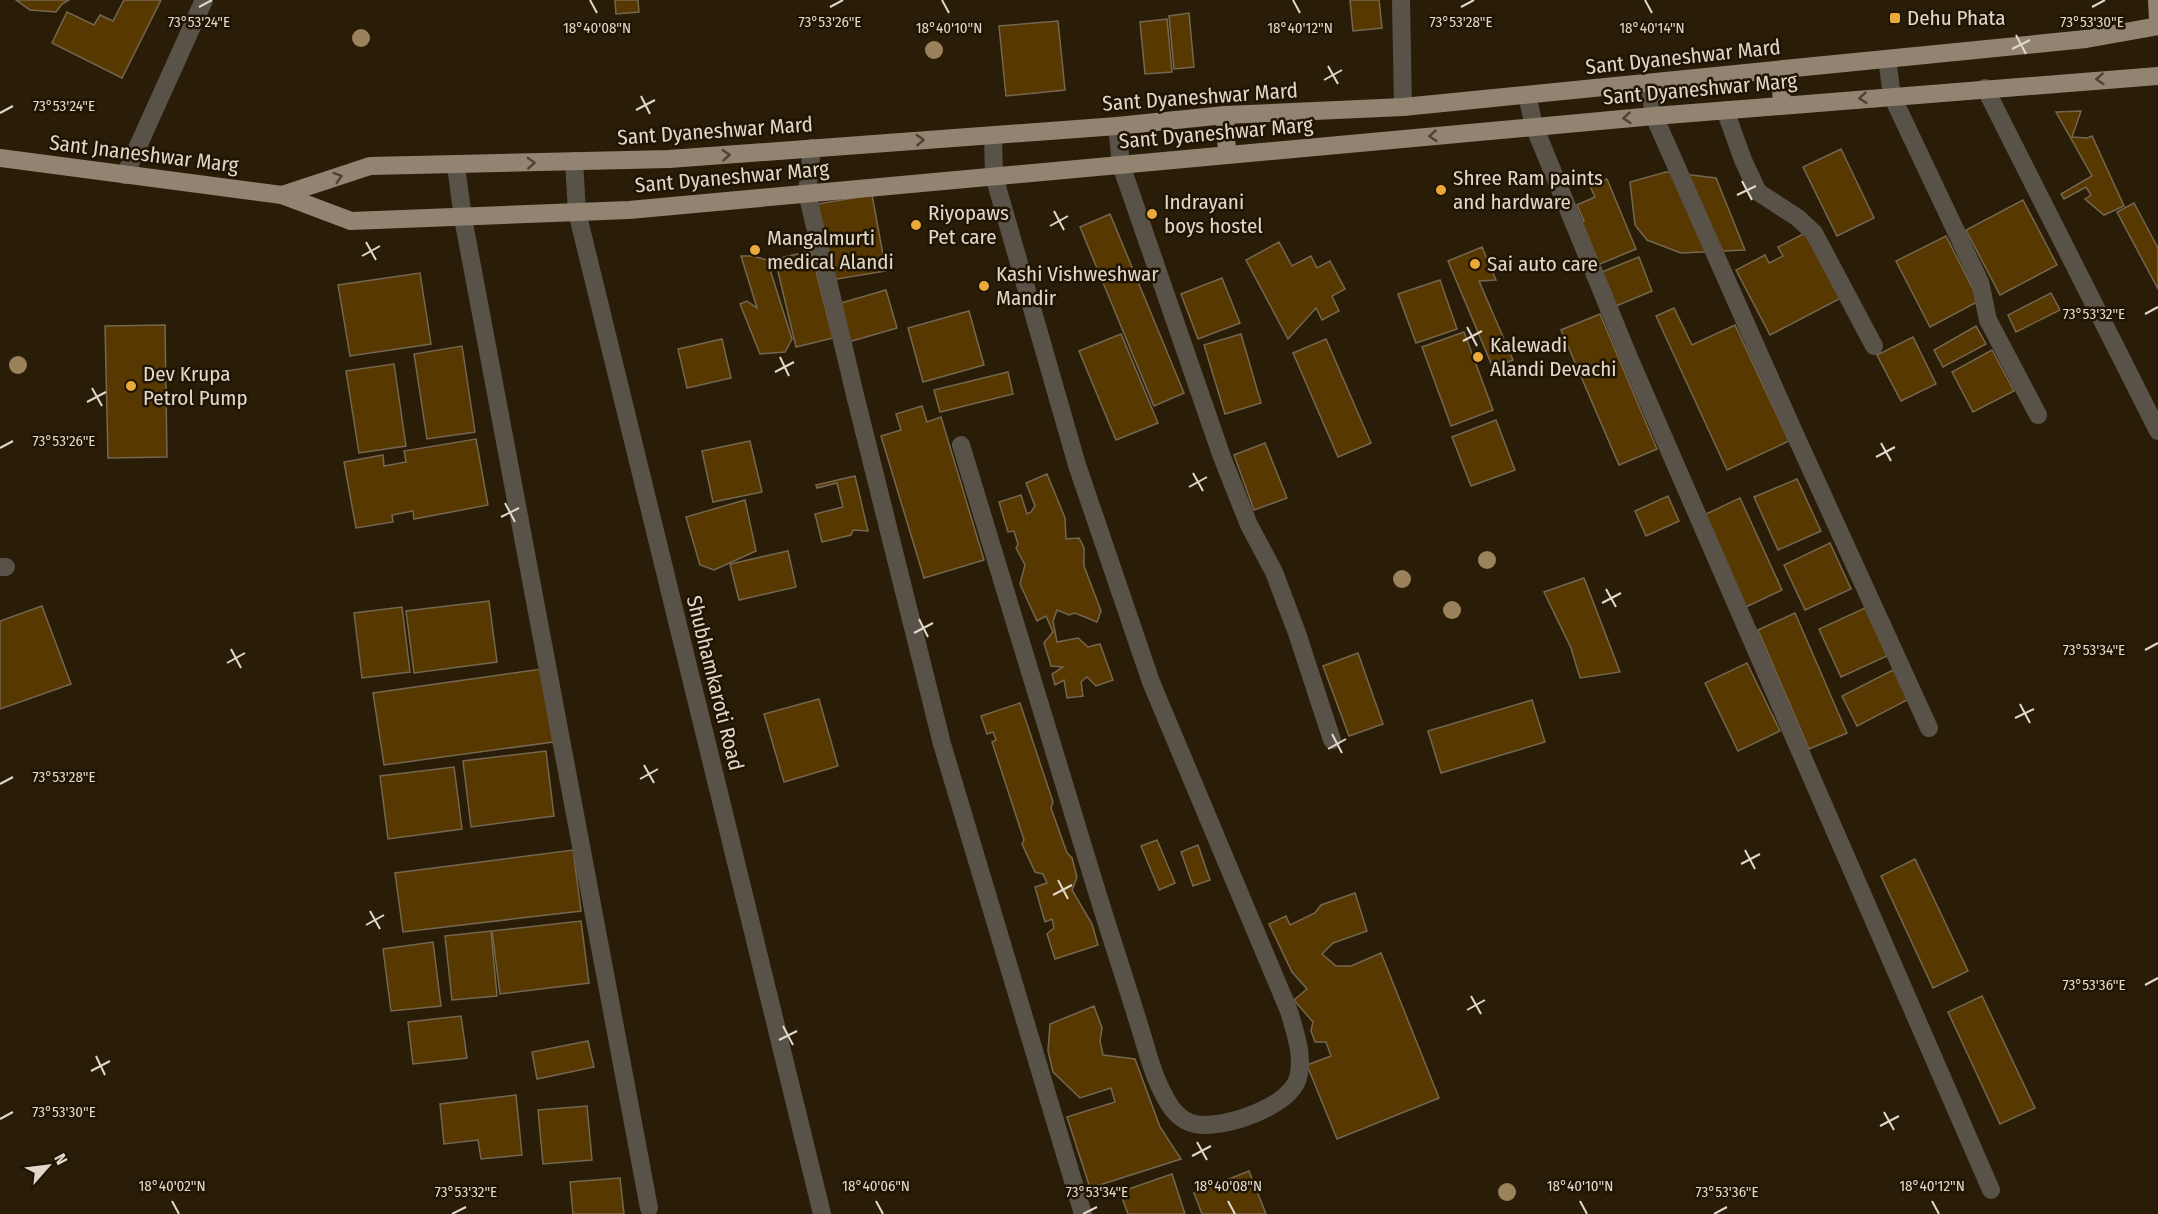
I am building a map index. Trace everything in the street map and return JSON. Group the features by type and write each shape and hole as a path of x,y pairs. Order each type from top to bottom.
{"main road":[{"path":"2157,0 2158,19"},
{"name":"Sant Dyaneshwar Mard","path":"282,195 370,166 456,166 669,159 993,136 1226,115 1403,107 2086,39 2158,26"},
{"path":"1780,70 1782,105"},
{"name":"Sant Dyaneshwar Marg","path":"282,195 351,221 629,210 1534,126 1985,88 2158,76"},
{"path":"1226,115 1227,155"},
{"name":"Sant Jnaneshwar Marg","path":"0,158 282,195"}],"street":[{"path":"125,175 204,0"},
{"path":"1401,0 1403,107"},
{"path":"1887,59 1892,96 1980,282 1988,320 2038,415"},
{"path":"1649,83 1654,116 1929,728"},
{"path":"1985,88 2158,431"},
{"path":"1527,95 1534,126 1630,360 1991,1190"},
{"path":"1725,110 1743,160 1758,192 1798,218 1814,232 1874,346"},
{"path":"1117,126 1121,165 1222,457 1249,525 1274,572 1297,633 1332,740"},
{"path":"961,445 1098,893 1153,1069 1165,1098 1178,1116 1194,1124 1215,1125 1254,1115 1282,1099 1298,1081 1302,1059 1291,1020 1151,682 1077,465 994,176 993,136"},
{"path":"812,148 807,193 942,744 1083,1214"},
{"name":"Shubhamkaroti Road","path":"574,161 577,212 822,1214"},
{"path":"456,166 463,218 649,1208"}],"building":[{"path":"16,0 69,0 62,4 56,12 30,10"},
{"path":"124,0 161,0 122,78 52,43 67,12 94,25 100,15 113,21"},
{"path":"615,0 638,0 639,12 616,14"},
{"path":"1350,0 1379,0 1382,28 1353,31"},
{"path":"1189,13 1194,67 1174,69 1169,16"},
{"path":"1167,19 1172,72 1145,74 1140,22"},
{"path":"1058,21 1065,90 1006,96 999,26"},
{"path":"2081,111 2072,137 2092,136 2124,206 2104,215 2085,199 2091,195 2086,187 2064,199 2061,194 2092,176 2056,112"},
{"path":"1841,149 1874,218 1837,236 1803,167"},
{"path":"1666,172 1716,178 1745,250 1681,253 1647,240 1635,225 1630,182"},
{"path":"1607,179 1636,249 1595,266 1577,223 1584,221 1577,205 1595,197 1590,186"},
{"path":"872,195 886,271 831,280 817,204"},
{"path":"2023,200 2057,265 2000,295 1966,230"},
{"path":"2134,203 2158,248 2158,289 2117,212"},
{"path":"1110,214 1184,393 1154,406 1080,227"},
{"path":"1807,232 1841,298 1770,335 1736,270 1765,255 1769,263 1783,256 1778,247"},
{"path":"1946,236 1979,301 1930,327 1896,261"},
{"path":"1279,242 1292,266 1311,256 1317,268 1330,261 1345,289 1332,296 1339,311 1322,320 1316,308 1288,339 1246,260"},
{"path":"1482,247 1496,280 1479,281 1513,360 1493,368 1448,261"},
{"path":"811,251 833,338 796,347 775,259"},
{"path":"741,256 753,256 767,260 792,339 785,352 760,354 740,304 747,301 757,308"},
{"path":"1639,257 1652,291 1616,306 1602,272"},
{"path":"420,273 431,344 350,356 338,285"},
{"path":"1222,278 1240,323 1198,339 1181,294"},
{"path":"1440,280 1457,329 1416,343 1398,294"},
{"path":"886,290 897,328 845,343 834,305"},
{"path":"2051,293 2060,310 2016,332 2008,315"},
{"path":"1674,308 1692,345 1735,325 1789,441 1727,470 1656,316"},
{"path":"969,311 984,365 923,382 908,328"},
{"path":"1600,314 1657,449 1619,465 1561,330"},
{"path":"165,325 167,457 108,458 105,326"},
{"path":"1976,326 1986,344 1943,367 1934,350"},
{"path":"1464,332 1493,410 1451,426 1422,347"},
{"path":"1121,334 1158,423 1116,440 1079,351"},
{"path":"1241,334 1261,403 1225,414 1204,345"},
{"path":"1913,337 1936,384 1901,401 1877,355"},
{"path":"722,339 731,378 687,388 678,349"},
{"path":"1326,339 1371,443 1338,457 1293,353"},
{"path":"462,346 475,432 427,439 414,354"},
{"path":"1992,350 2014,391 1973,412 1952,372"},
{"path":"394,364 406,446 359,453 346,371"},
{"path":"1008,372 1013,394 940,412 934,390"},
{"path":"922,406 927,422 941,417 984,560 924,578 881,436 901,430 896,414"},
{"path":"1496,420 1515,470 1471,486 1452,437"},
{"path":"476,439 488,505 414,519 413,511 392,515 393,522 356,528 344,462 383,455 384,466 406,462 404,451"},
{"path":"750,441 762,492 713,502 702,451"},
{"path":"1265,443 1287,498 1254,510 1234,455"},
{"path":"1047,474 1065,518 1066,539 1079,538 1084,548 1084,566 1101,611 1097,622 1075,613 1069,615 1057,610 1053,621 1057,642 1078,638 1088,647 1100,644 1113,680 1096,686 1087,677 1081,682 1083,696 1067,698 1064,680 1055,685 1052,674 1063,667 1051,666 1044,643 1053,632 1046,616 1037,621 1020,584 1025,565 1016,548 1018,544 1014,531 1008,532 999,502 1021,495 1027,514 1031,512 1035,506 1026,483"},
{"path":"855,476 868,531 853,530 851,535 822,542 815,514 843,507 837,483 817,488 816,485"},
{"path":"1797,479 1821,531 1778,550 1754,497"},
{"path":"1668,496 1679,521 1646,536 1635,511"},
{"path":"1740,498 1782,590 1746,607 1704,515"},
{"path":"745,500 756,551 714,570 700,565 686,517"},
{"path":"1830,543 1851,589 1805,610 1784,565"},
{"path":"788,551 796,587 739,600 730,564"},
{"path":"1584,578 1620,672 1580,678 1571,648 1544,592"},
{"path":"489,601 497,662 414,673 406,611"},
{"path":"42,606 71,684 0,709 0,621"},
{"path":"402,607 410,672 362,678 354,613"},
{"path":"1865,608 1887,656 1841,677 1819,629"},
{"path":"1795,613 1847,733 1809,749 1758,630"},
{"path":"1358,653 1383,724 1349,736 1323,666"},
{"path":"1747,663 1780,731 1738,751 1705,683"},
{"path":"542,669 553,742 384,765 373,693"},
{"path":"1895,669 1911,698 1857,726 1842,696"},
{"path":"819,699 838,766 784,782 764,714"},
{"path":"1532,700 1545,742 1441,773 1428,731"},
{"path":"1020,703 1053,802 1051,808 1067,853 1072,858 1077,877 1072,890 1092,924 1098,945 1055,959 1047,934 1054,928 1052,919 1045,922 1035,887 1047,883 1043,874 1035,872 1022,844 1024,840 992,742 996,740 993,732 987,734 981,716"},
{"path":"546,751 554,816 471,827 463,761"},
{"path":"454,767 462,829 388,839 380,776"},
{"path":"1157,840 1175,883 1159,890 1141,846"},
{"path":"1198,845 1210,880 1193,886 1181,852"},
{"path":"573,850 581,911 403,932 395,873"},
{"path":"1915,859 1968,971 1933,988 1881,876"},
{"path":"1355,893 1367,931 1333,943 1322,954 1336,966 1351,966 1381,953 1439,1098 1337,1139 1307,1065 1331,1056 1326,1042 1315,1042 1311,1031 1313,1022 1294,1000 1307,989 1292,972 1269,924 1286,916 1290,925 1315,913 1321,905"},
{"path":"581,921 589,983 500,994 492,931"},
{"path":"491,931 497,996 452,1000 445,936"},
{"path":"433,942 441,1006 391,1011 383,949"},
{"path":"1982,996 2035,1108 2000,1124 1948,1012"},
{"path":"1094,1006 1102,1028 1100,1041 1103,1055 1135,1059 1160,1127 1181,1159 1090,1188 1067,1117 1115,1102 1111,1088 1080,1098 1053,1072 1048,1051 1050,1024"},
{"path":"461,1016 467,1058 413,1064 408,1022"},
{"path":"588,1041 594,1067 537,1079 532,1052"},
{"path":"516,1095 522,1155 481,1159 478,1140 444,1144 440,1104"},
{"path":"587,1106 592,1160 543,1164 538,1110"},
{"path":"1249,1171 1266,1214 1202,1214 1194,1193"},
{"path":"1172,1174 1185,1214 1128,1214 1120,1192"},
{"path":"620,1178 624,1214 573,1214 570,1182"}],"place":[{"name":"Dehu Phata","path":"1895,18"},
{"name":"Shree Ram paints and hardware","path":"1441,190"},
{"name":"Indrayani boys hostel","path":"1152,214"},
{"name":"Riyopaws Pet care","path":"916,225"},
{"name":"Mangalmurti medical Alandi","path":"755,250"},
{"name":"Sai auto care","path":"1475,264"},
{"name":"Kashi Vishweshwar Mandir","path":"984,286"},
{"name":"Kalewadi Alandi Devachi","path":"1478,357"},
{"name":"Dev Krupa Petrol Pump","path":"131,386"}]}
